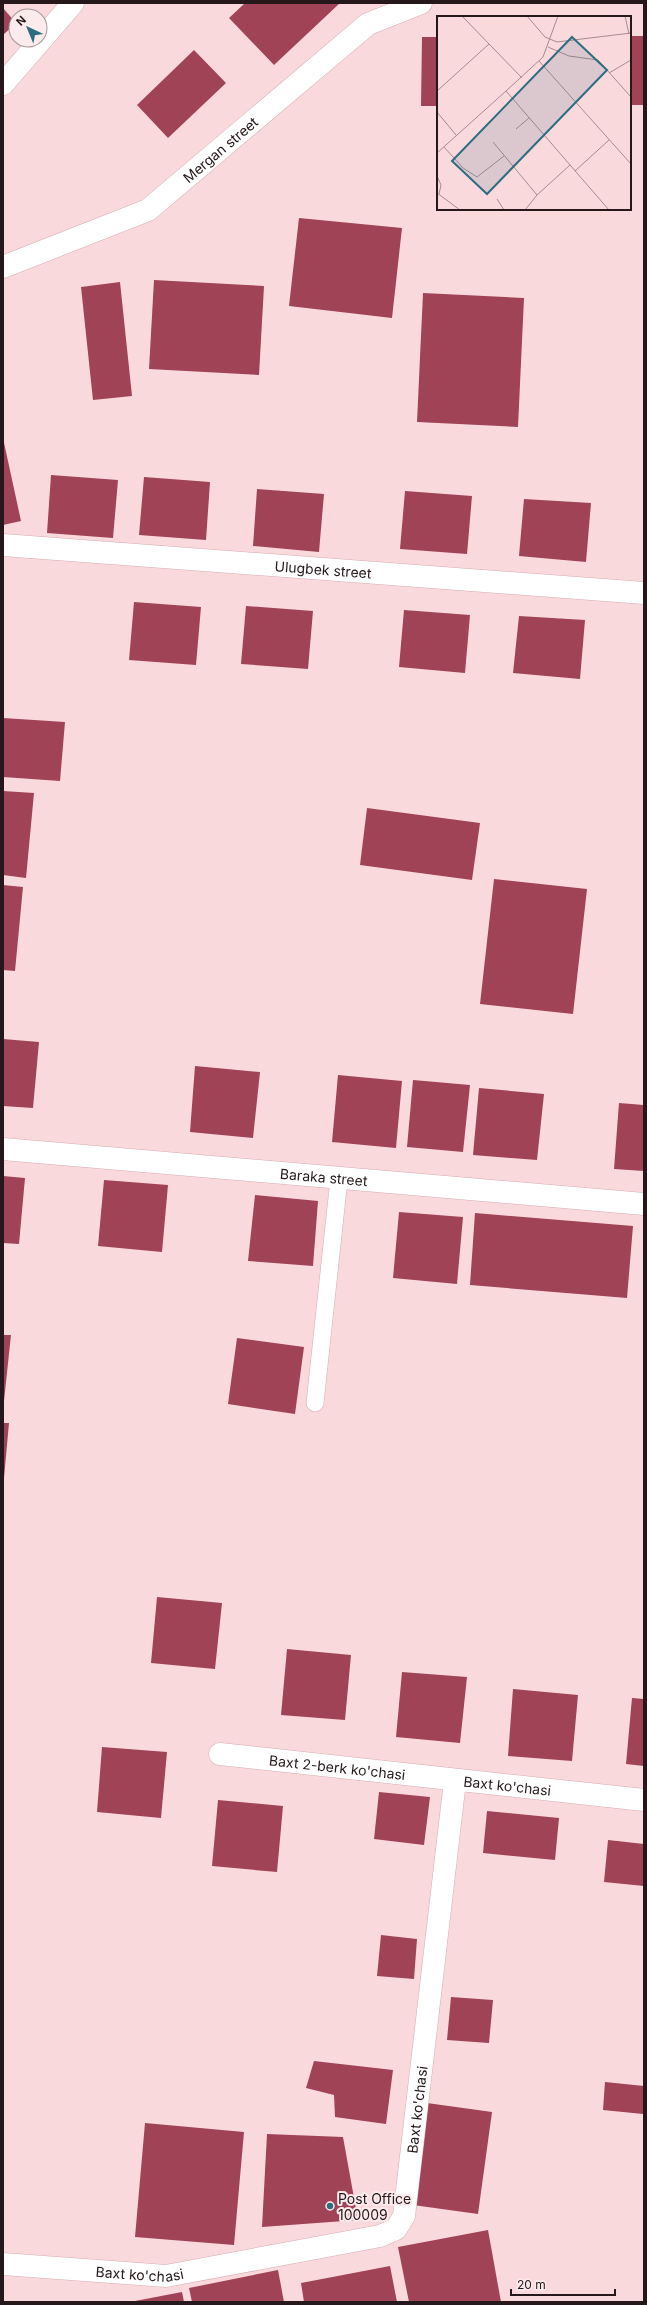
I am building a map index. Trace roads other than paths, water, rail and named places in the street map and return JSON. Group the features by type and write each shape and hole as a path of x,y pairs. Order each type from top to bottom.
{"street":[{"path":"3,84 73,3"},
{"name":"Mergan street","path":"3,266 148,210 368,24 421,3"},
{"name":"Ulugbek street","path":"3,545 644,593"},
{"name":"Baraka street","path":"3,1149 338,1179 644,1204"},
{"name":"Baxt 2-berk ko'chasi","path":"220,1754 455,1781"},
{"name":"Baxt ko'chasi","path":"3,2264 166,2276 380,2236 396,2230 404,2216 455,1781 644,1800"}],"lane":[{"path":"315,1403 338,1179"}],"place":[{"name":"Post Office 100009","path":"330,2206"}]}
